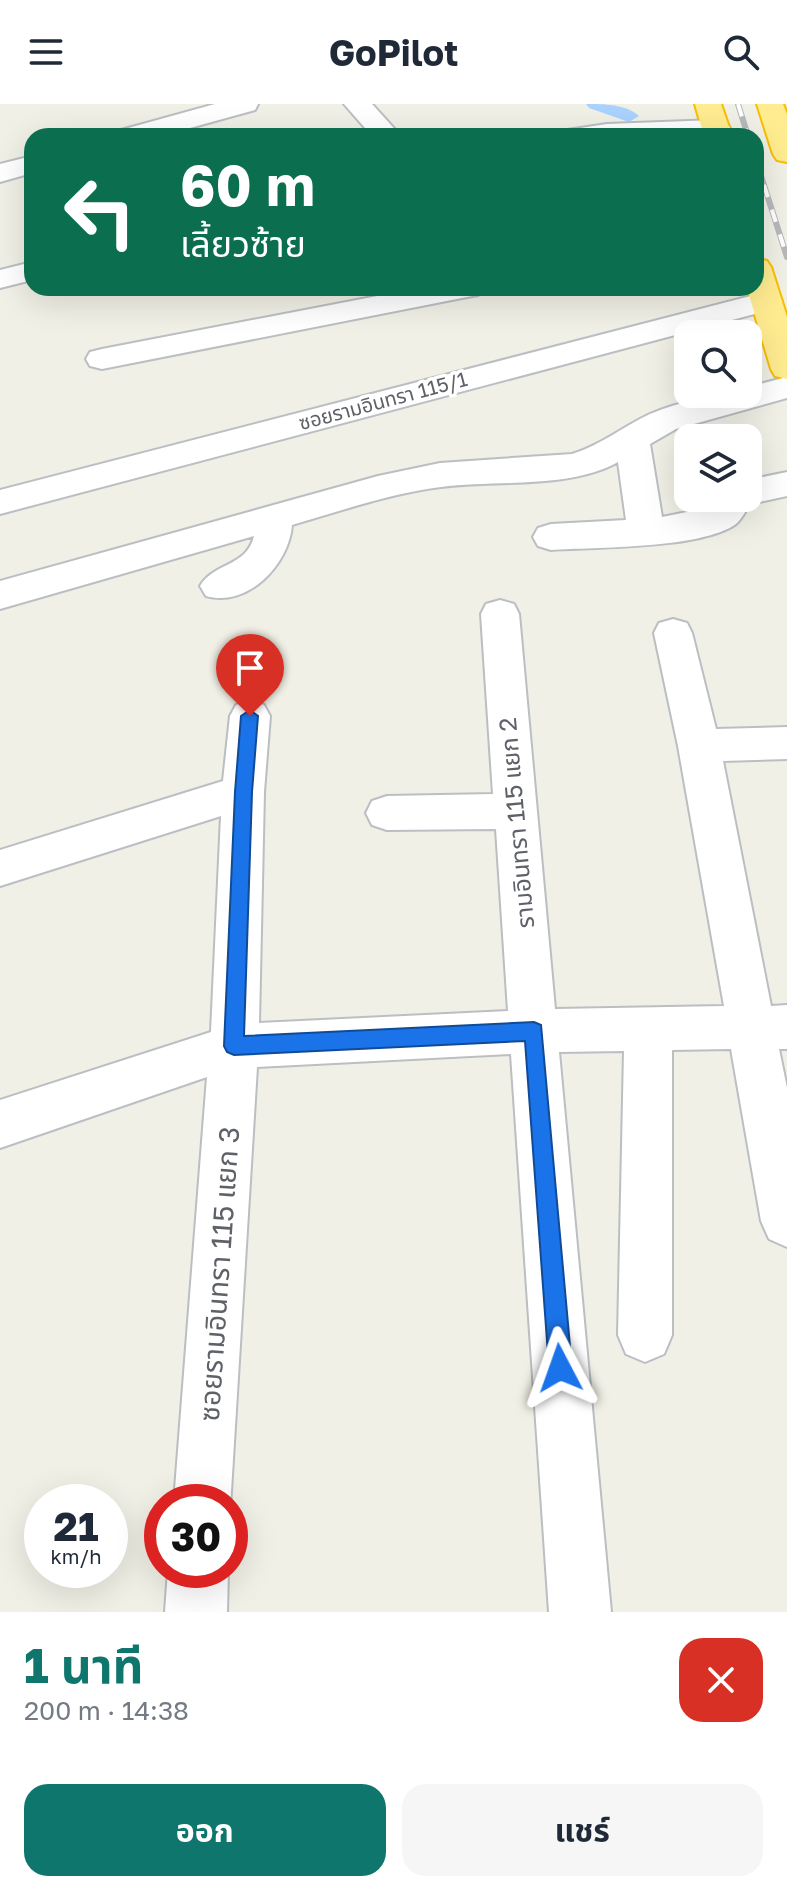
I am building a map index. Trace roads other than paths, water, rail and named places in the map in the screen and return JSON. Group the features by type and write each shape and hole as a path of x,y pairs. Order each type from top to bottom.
{"highway":[{"path":"770,104 785,140"},
{"path":"764,294 787,369"}],"street":[{"path":"160,128 245,104"},
{"path":"357,104 380,128"},
{"path":"655,128 714,123"},
{"path":"0,173 24,166"},
{"path":"0,279 24,273"},
{"path":"102,359 426,296"},
{"path":"701,296 729,309"},
{"name":"ซอยรามอินทรา 115/1","path":"0,502 766,301"},
{"path":"0,595 378,488 440,475 574,465 600,457 649,428 713,423 787,387"},
{"path":"632,440 646,531"},
{"path":"762,489 787,484"},
{"path":"551,537 646,531 719,518 728,512"},
{"path":"219,586 256,569 269,554 274,518"},
{"name":"รามอินทรา 115 แยก 2","path":"500,614 580,1612"},
{"path":"673,633 769,1028 787,1221"},
{"name":"ซอยรามอินทรา 115 แยก 3","path":"204,1484 234,1046 243,792 250,716"},
{"path":"699,746 787,743"},
{"path":"0,868 243,792"},
{"path":"387,813 516,811"},
{"path":"0,1124 234,1046 534,1031 769,1028"},
{"path":"645,1335 645,1148 649,1030"},
{"path":"196,1612 197,1588"}],"waterway":[{"path":"596,104 629,116"}],"railway":[{"path":"738,104 746,128"},
{"path":"764,185 787,257"}]}
